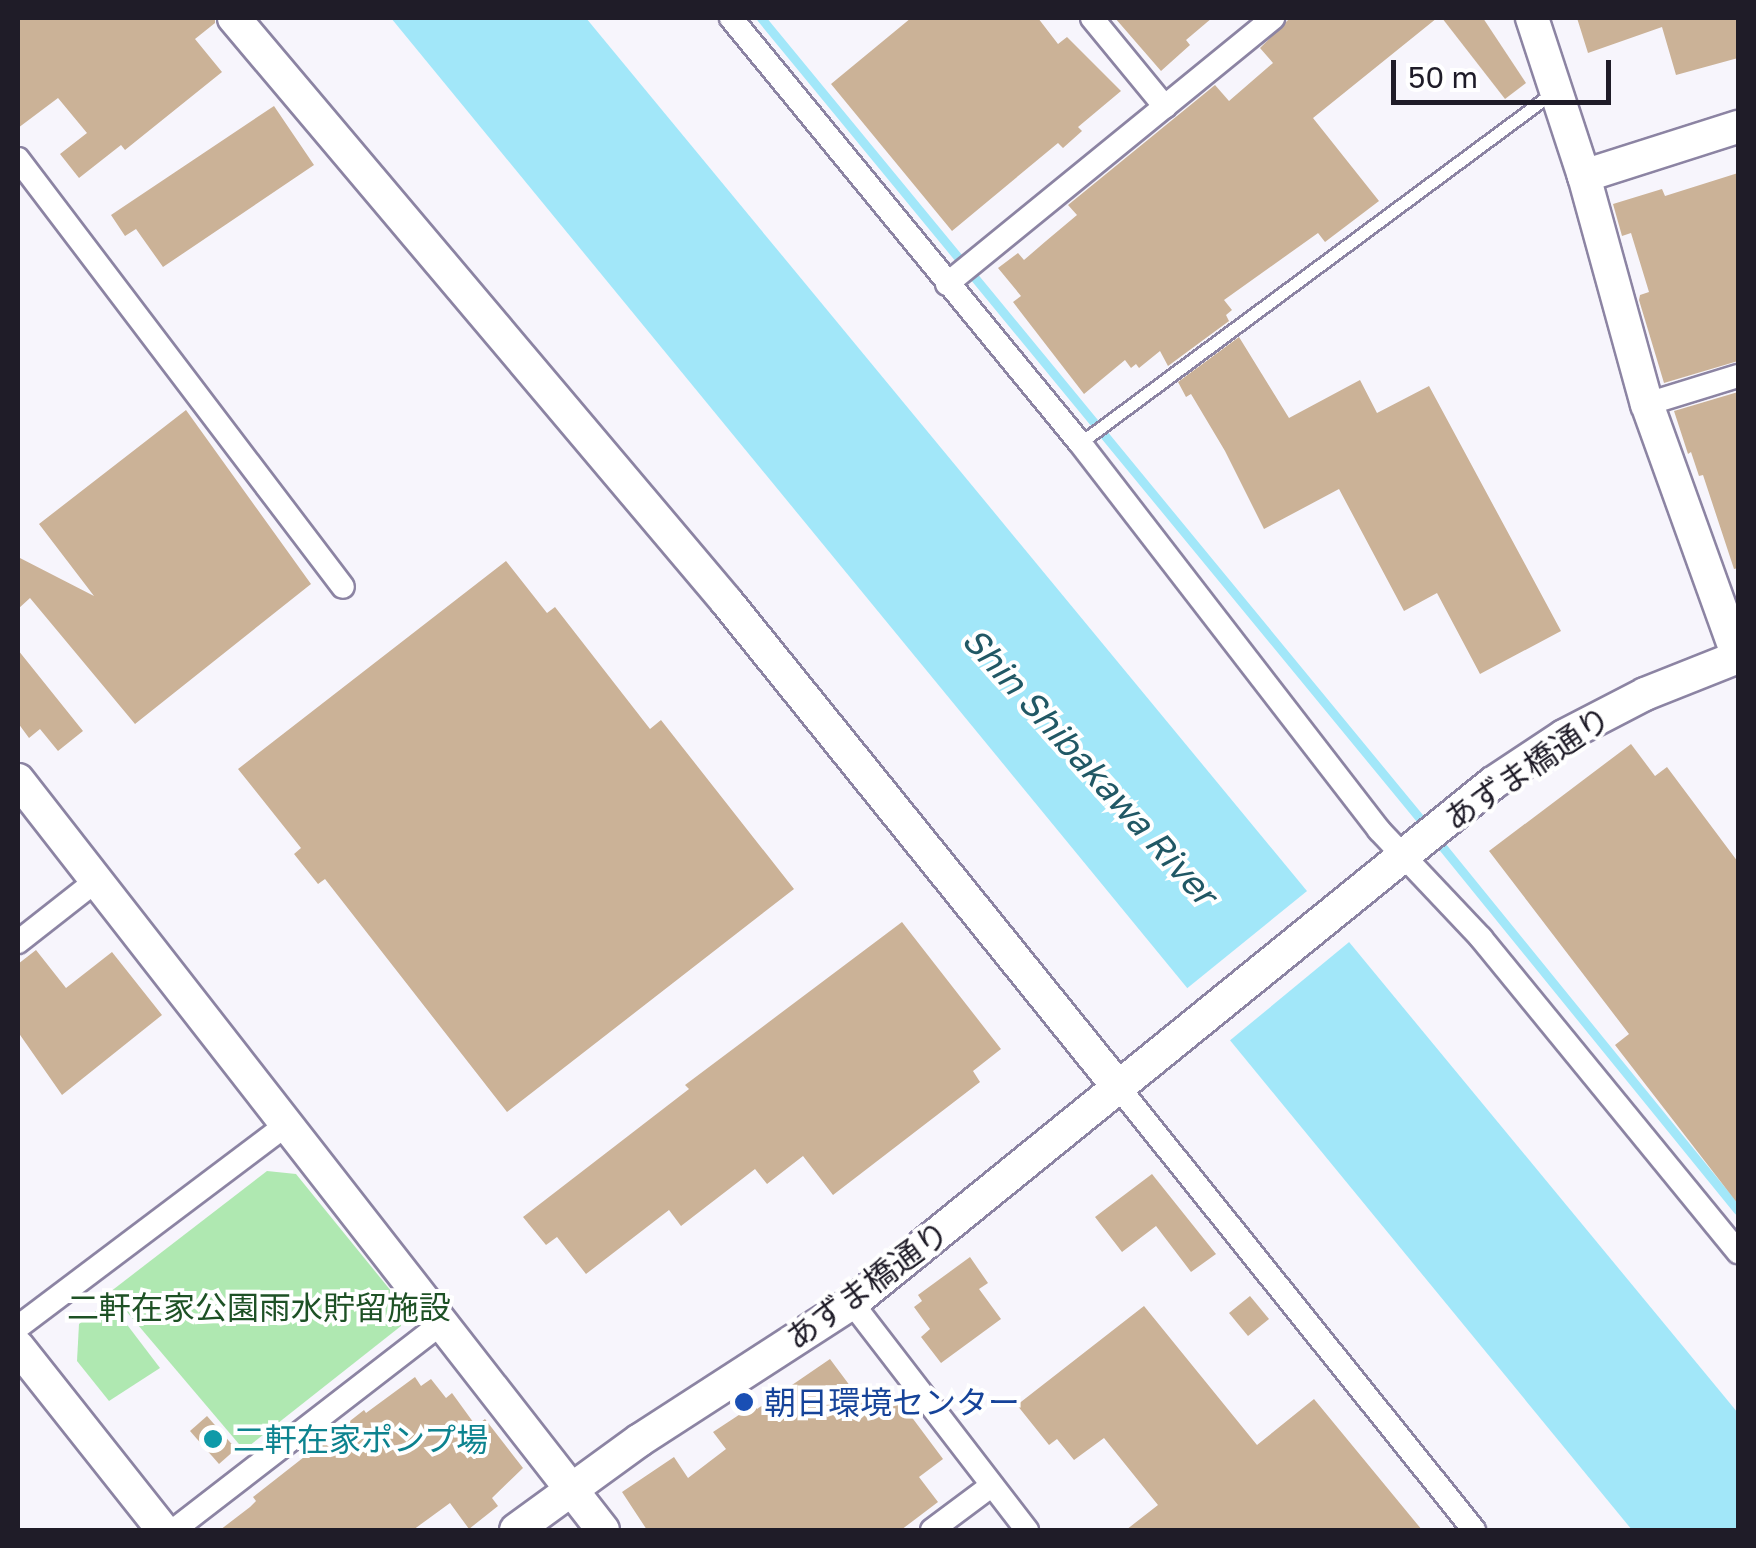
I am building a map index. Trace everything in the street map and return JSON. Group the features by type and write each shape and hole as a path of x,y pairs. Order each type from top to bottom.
{"street":[{"path":"234,18 727,602 1474,1530"},
{"path":"730,18 1080,443 1391,864 1480,938 1738,1252"},
{"path":"1092,18 1165,107"},
{"path":"948,284 1273,18"},
{"path":"1532,18 1584,176 1646,404 1738,657"},
{"path":"1584,176 1738,127"},
{"path":"18,158 343,588"},
{"path":"1646,404 1738,376"},
{"name":"あずま橋通り","path":"516,1530 570,1488 852,1303 1493,783 1564,736 1644,694 1738,657"},
{"path":"18,780 285,1126 444,1321 603,1530"},
{"path":"18,942 97,880"},
{"path":"18,1327 285,1126"},
{"path":"852,1303 1027,1530"},
{"path":"174,1530 444,1321"},
{"path":"18,1347 163,1530"},
{"path":"932,1530 991,1486"}],"lane":[{"path":"1080,443 1558,89"}],"green space":[{"name":"二軒在家公園雨水貯留施設","path":"267,1171 296,1174 400,1302 401,1326 244,1450 110,1292"},
{"path":"109,1301 160,1368 109,1401 77,1361 79,1324"}],"water":[{"name":"Shin Shibakawa River","path":"391,18 586,18 1738,1413 1738,1530 1632,1530"}],"pier":[{"path":"1312,887 1354,938 1228,1042 1185,990"}],"building":[{"path":"18,18 215,18 215,23 195,39 222,72 125,150 121,145 79,178 60,154 87,133 58,98 18,128"},
{"path":"911,18 1038,18 1058,44 1067,37 1121,91 1078,127 1082,131 1063,148 1058,143 952,231 831,84"},
{"path":"1115,18 1212,18 1186,40 1190,45 1161,71"},
{"path":"1290,18 1437,18 1313,118 1379,201 1325,242 1318,233 1224,300 1232,310 1226,315 1229,321 1168,366 1160,351 1139,368 1136,364 1131,368 1125,360 1084,394 1013,302 1021,296 998,268 1018,253 1024,260 1077,215 1068,205 1215,85 1229,101 1273,63 1260,48"},
{"path":"1442,18 1483,18 1526,83 1505,99"},
{"path":"1577,18 1738,18 1738,58 1676,75 1662,27 1588,53"},
{"path":"274,106 314,165 163,267 136,229 125,236 111,215"},
{"path":"1738,173 1738,361 1664,383 1639,300 1640,295 1649,292 1631,233 1622,236 1613,204 1662,189 1665,196"},
{"path":"1239,337 1289,418 1360,380 1377,413 1429,386 1561,631 1480,674 1437,593 1404,611 1339,489 1264,529 1225,451 1191,394 1186,397 1178,382"},
{"path":"1738,392 1738,568 1734,569 1703,475 1699,476 1691,452 1688,454 1674,411"},
{"path":"186,410 311,584 135,724 30,598 18,609 18,557 94,596 39,524"},
{"path":"506,561 547,613 555,607 650,729 661,720 794,889 507,1112 325,879 318,884 294,854 301,848 238,769"},
{"path":"18,650 83,731 58,751 40,729 29,738 18,723"},
{"path":"1631,744 1655,776 1667,767 1738,862 1738,1204 1615,1045 1629,1034 1489,851"},
{"path":"902,922 1001,1049 973,1071 980,1082 833,1195 803,1156 767,1184 755,1169 681,1226 669,1210 586,1274 557,1237 546,1245 523,1217 689,1089 685,1085"},
{"path":"36,950 66,988 112,952 162,1015 62,1095 18,1032 18,964"},
{"path":"1152,1174 1216,1254 1191,1272 1156,1226 1122,1252 1095,1217"},
{"path":"970,1257 988,1283 979,1289 1001,1319 941,1363 921,1337 930,1329 914,1307 922,1301 918,1295"},
{"path":"1250,1296 1269,1319 1248,1336 1229,1313"},
{"path":"1144,1306 1257,1445 1314,1399 1422,1530 1126,1530 1158,1505 1104,1438 1074,1460 1057,1439 1049,1445 1017,1405"},
{"path":"830,1359 865,1406 890,1388 943,1459 919,1477 938,1502 901,1530 647,1530 622,1492 674,1457 688,1478 726,1449 713,1432 754,1405 757,1409"},
{"path":"415,1377 421,1386 431,1379 446,1398 452,1393 476,1426 485,1419 523,1468 492,1498 498,1506 469,1529 450,1503 413,1530 220,1530 256,1501 253,1497 364,1410 366,1413"},
{"name":"二軒在家ポンプ場","path":"207,1416 236,1449 219,1464 190,1431"}],"waterway":[{"path":"761,18 1426,826"},
{"path":"1436,839 1738,1210"}],"place":[{"name":"朝日環境センター","path":"744,1402"},
{"name":"二軒在家ポンプ場","path":"213,1439"}]}
